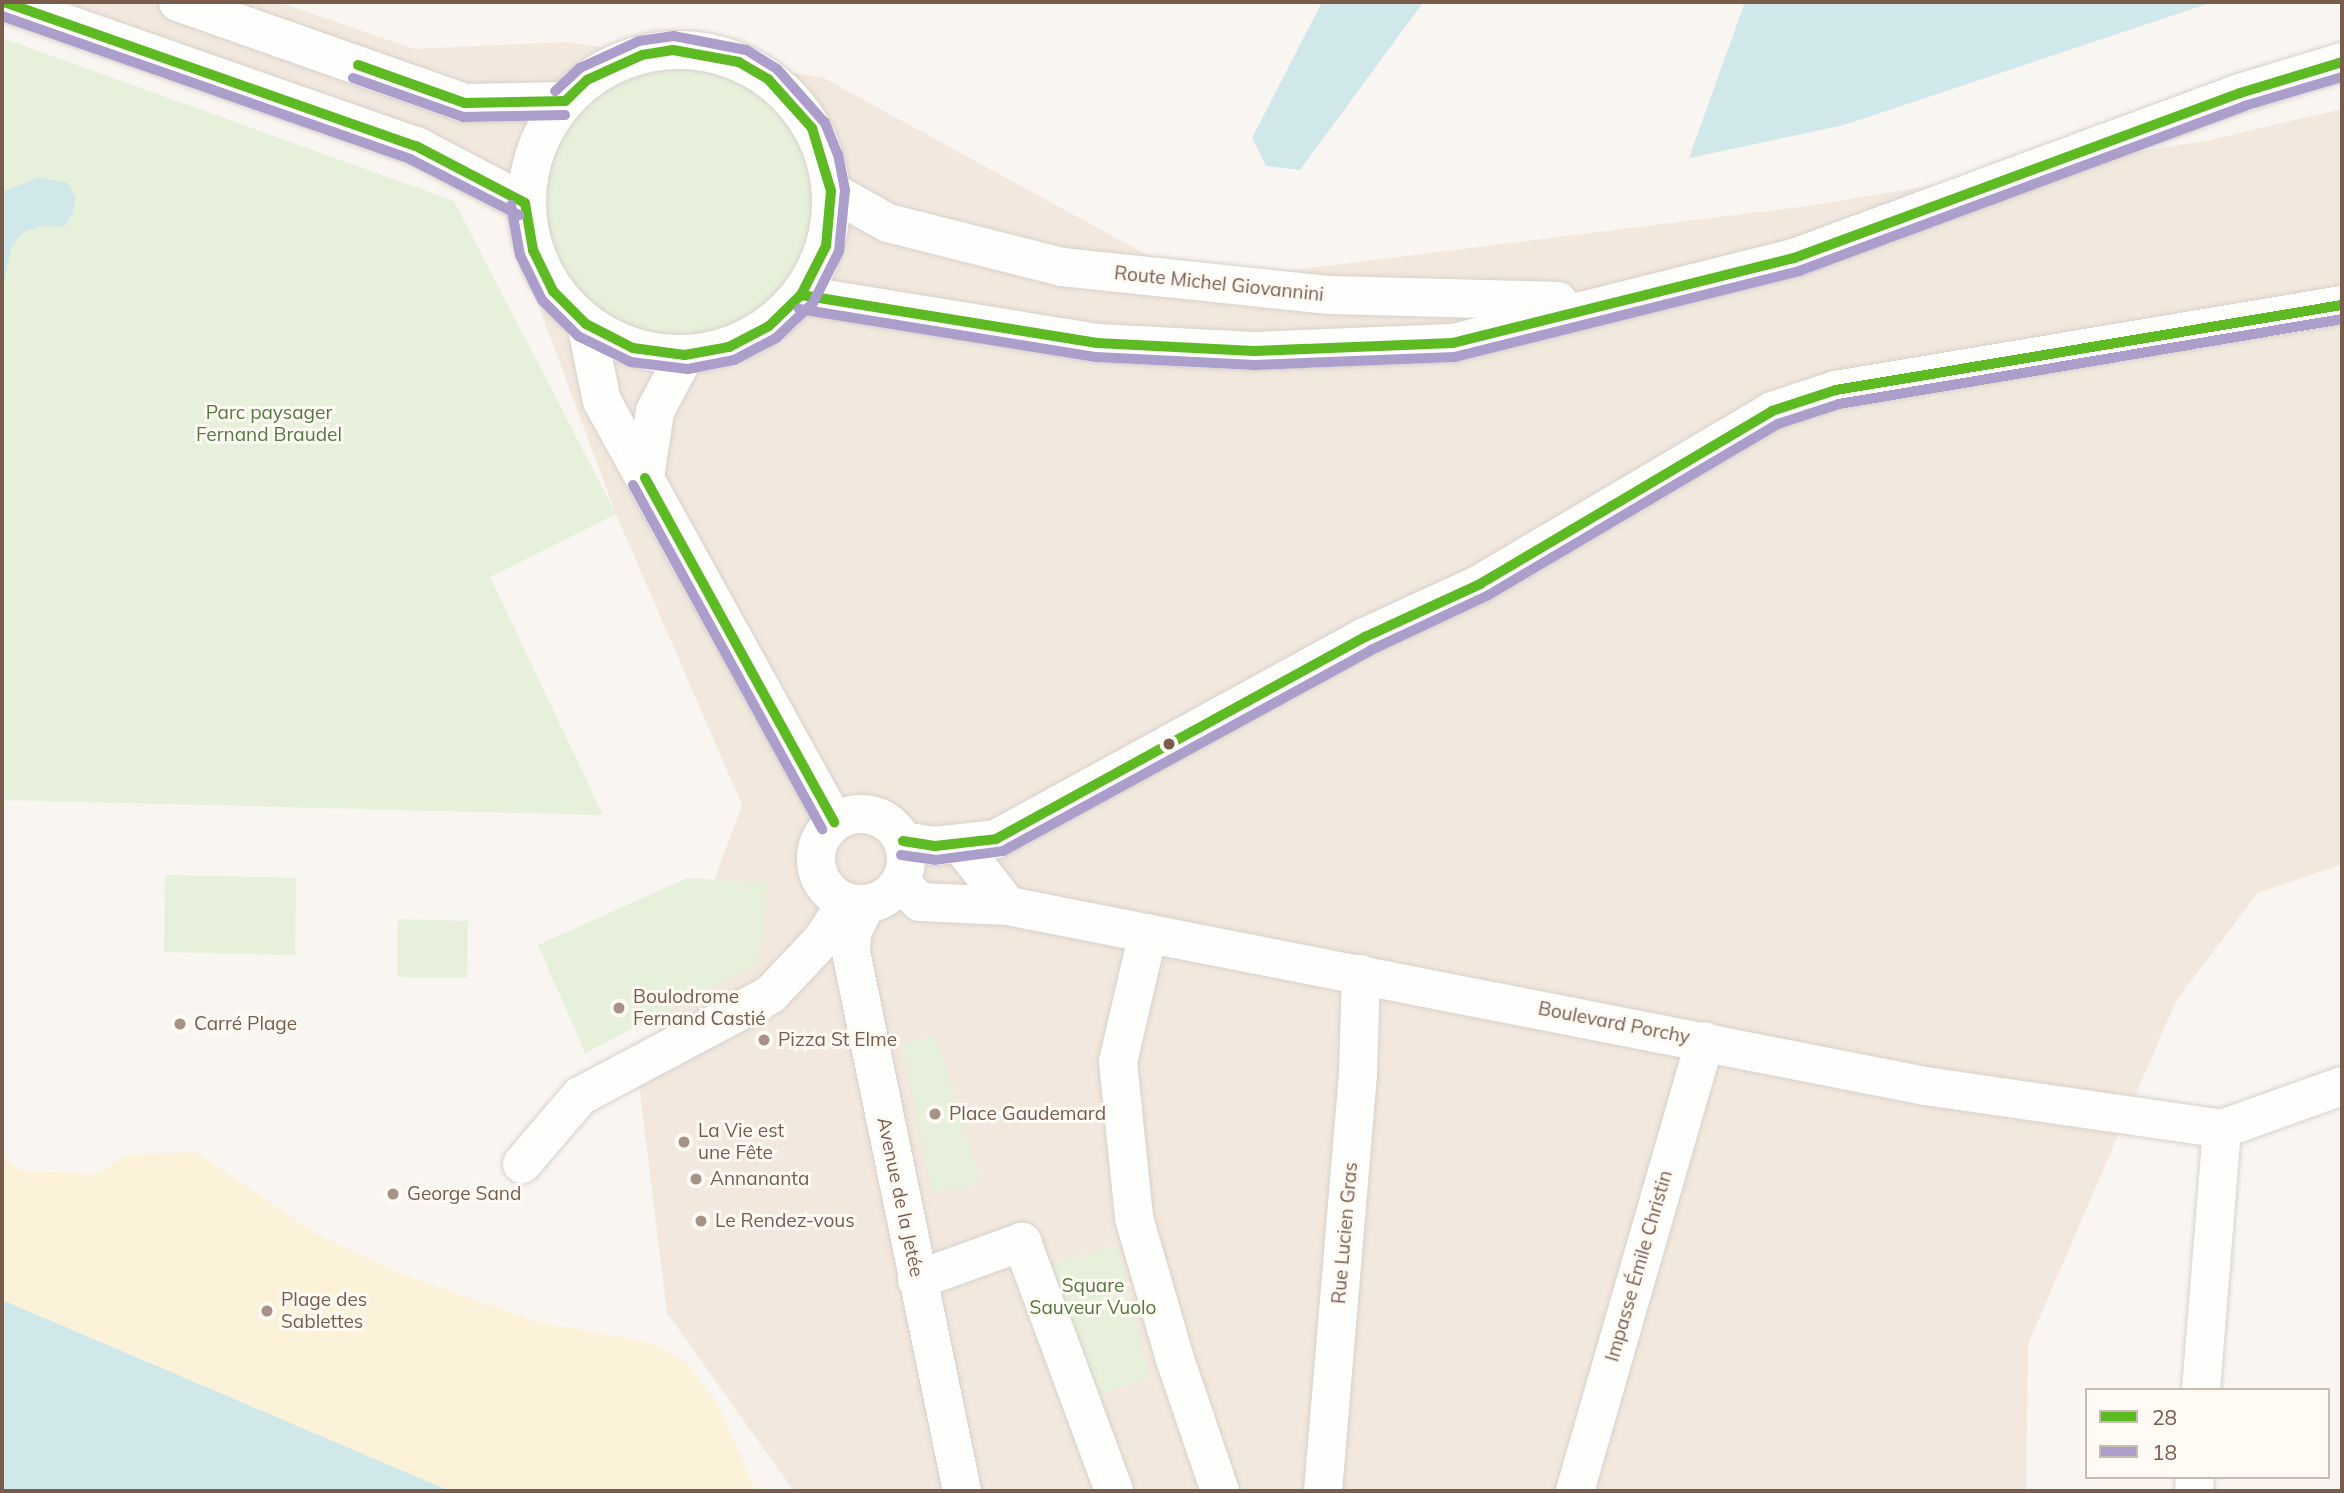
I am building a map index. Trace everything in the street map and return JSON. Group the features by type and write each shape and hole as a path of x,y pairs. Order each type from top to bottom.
{"street":[{"path":"4,2 416,146 526,203"},
{"path":"178,2 464,103 565,101"},
{"path":"673,50 739,62 768,79 812,128 831,191 826,246 801,295 769,326 729,347 685,355 633,348 586,324 553,291 533,250 526,203 534,155 543,131 565,101 587,80 642,55 673,50"},
{"name":"Route Michel Giovannini","path":"801,295 1097,343 1254,351 1453,343 1794,258 2240,93 2342,62"},
{"name":"Route Michel Giovannini","path":"831,191 888,223 1062,267 1330,295 1469,302 1620,301"},
{"path":"903,841 961,845 996,839 1365,637 1480,584 1772,411 1836,390 2342,305"},
{"path":"586,324 602,401 834,822"},
{"path":"645,478 655,411 685,355"},
{"path":"523,1164 580,1096 770,995 857,903 891,893 900,882 906,861 903,841 886,820 860,813 834,822 819,840 815,864 826,888 857,903"},
{"path":"961,845 1008,906"},
{"name":"Boulevard Porchy","path":"900,882 920,902 1008,906 1925,1086 2222,1129"},
{"name":"Avenue de la Jetée","path":"857,903 851,952 962,1491"},
{"path":"1147,933 1118,1062 1134,1218 1175,1359 1220,1491"},
{"name":"Rue Lucien Gras","path":"1323,1491 1358,1073 1361,974"},
{"name":"Impasse Émile Christin","path":"1575,1491 1705,1041"},
{"path":"2201,1388 2222,1129 2342,1086"},
{"path":"917,1280 1022,1242 1114,1491"}],"shaded area":[{"path":"2,2 278,2 414,49 567,42 822,77 1196,282 1800,207 2210,140 2342,109 2342,864 2258,893 2177,999 2028,1344 2026,1491 794,1491 667,1313 639,1084 742,805 616,514 493,183 2,22"}],"green space":[{"name":"Parc paysager Fernand Braudel","path":"2,38 454,201 616,514 490,577 603,815 2,800"},
{"path":"679,50 709,53 737,62 763,76 786,95 805,118 819,144 828,172 831,202 828,232 819,260 805,286 786,309 763,328 737,342 709,351 679,354 649,351 621,342 595,328 572,309 553,286 539,260 530,232 527,202 530,172 539,144 553,118 572,95 595,76 621,62 649,53"},
{"path":"165,875 296,878 295,955 164,952"},
{"name":"Boulodrome Fernand Castié","path":"687,878 768,883 758,963 585,1053 538,945"},
{"path":"398,919 468,921 467,978 397,977"},
{"path":"936,1036 981,1183 932,1193 902,1044"},
{"name":"Square Sauveur Vuolo","path":"1117,1245 1149,1377 1089,1399 1044,1266"}],"sand":[{"name":"Plage des Sablettes","path":"196,1152 316,1234 401,1274 538,1322 650,1343 687,1363 718,1405 756,1491 450,1491 2,1300 2,1156 19,1170 97,1174 127,1155"}],"water":[{"path":"1322,2 1441,2 1422,4 1300,170 1266,166 1252,138"},
{"path":"1745,2 2213,2 1844,125 1689,158"},
{"path":"38,178 67,182 76,198 72,215 64,227 39,226 24,232 12,246 2,291 2,192"},
{"path":"2,1300 450,1491 2,1491"}],"transit line":[{"name":"28","path":"4,2 416,146 525,203"},
{"name":"18","path":"2,16 410,159 519,215"},
{"name":"18","path":"511,205 520,255 542,300 578,336 631,362 688,369 734,360 776,338 813,303 839,251 845,190 838,155 825,123 777,69 746,50 674,36 639,41 580,68 555,91"},
{"name":"28","path":"525,203 533,250 553,291 586,324 633,348 685,355 729,347 769,326 801,295 826,246 831,191 812,128 768,79 739,62 673,50 642,55 587,80 565,101"},
{"name":"28","path":"801,295 1097,343 1254,351 1453,343 1794,258 2240,93 2342,62"},
{"name":"28","path":"358,65 465,103 565,101"},
{"name":"18","path":"799,309 1096,357 1255,365 1455,357 1799,271 2244,106 2342,77"},
{"name":"18","path":"353,78 463,117 565,115"},
{"name":"28","path":"903,841 935,846 996,839 1365,637 1480,584 1772,411 1836,390 2342,305"},
{"name":"18","path":"901,855 935,860 1003,851 1371,650 1487,596 1778,424 1839,404 2342,319"},
{"name":"28","path":"645,478 834,822"},
{"name":"18","path":"633,485 822,829"}],"place":[{"name":"Boulodrome Fernand Castié","path":"619,1008"},
{"name":"Carré Plage","path":"180,1024"},
{"name":"Pizza St Elme","path":"764,1040"},
{"name":"Place Gaudemard","path":"935,1114"},
{"name":"La Vie est une Fête","path":"684,1142"},
{"name":"Annananta","path":"696,1179"},
{"name":"George Sand","path":"393,1194"},
{"name":"Le Rendez-vous","path":"701,1221"},
{"name":"Plage des Sablettes","path":"267,1311"}]}
